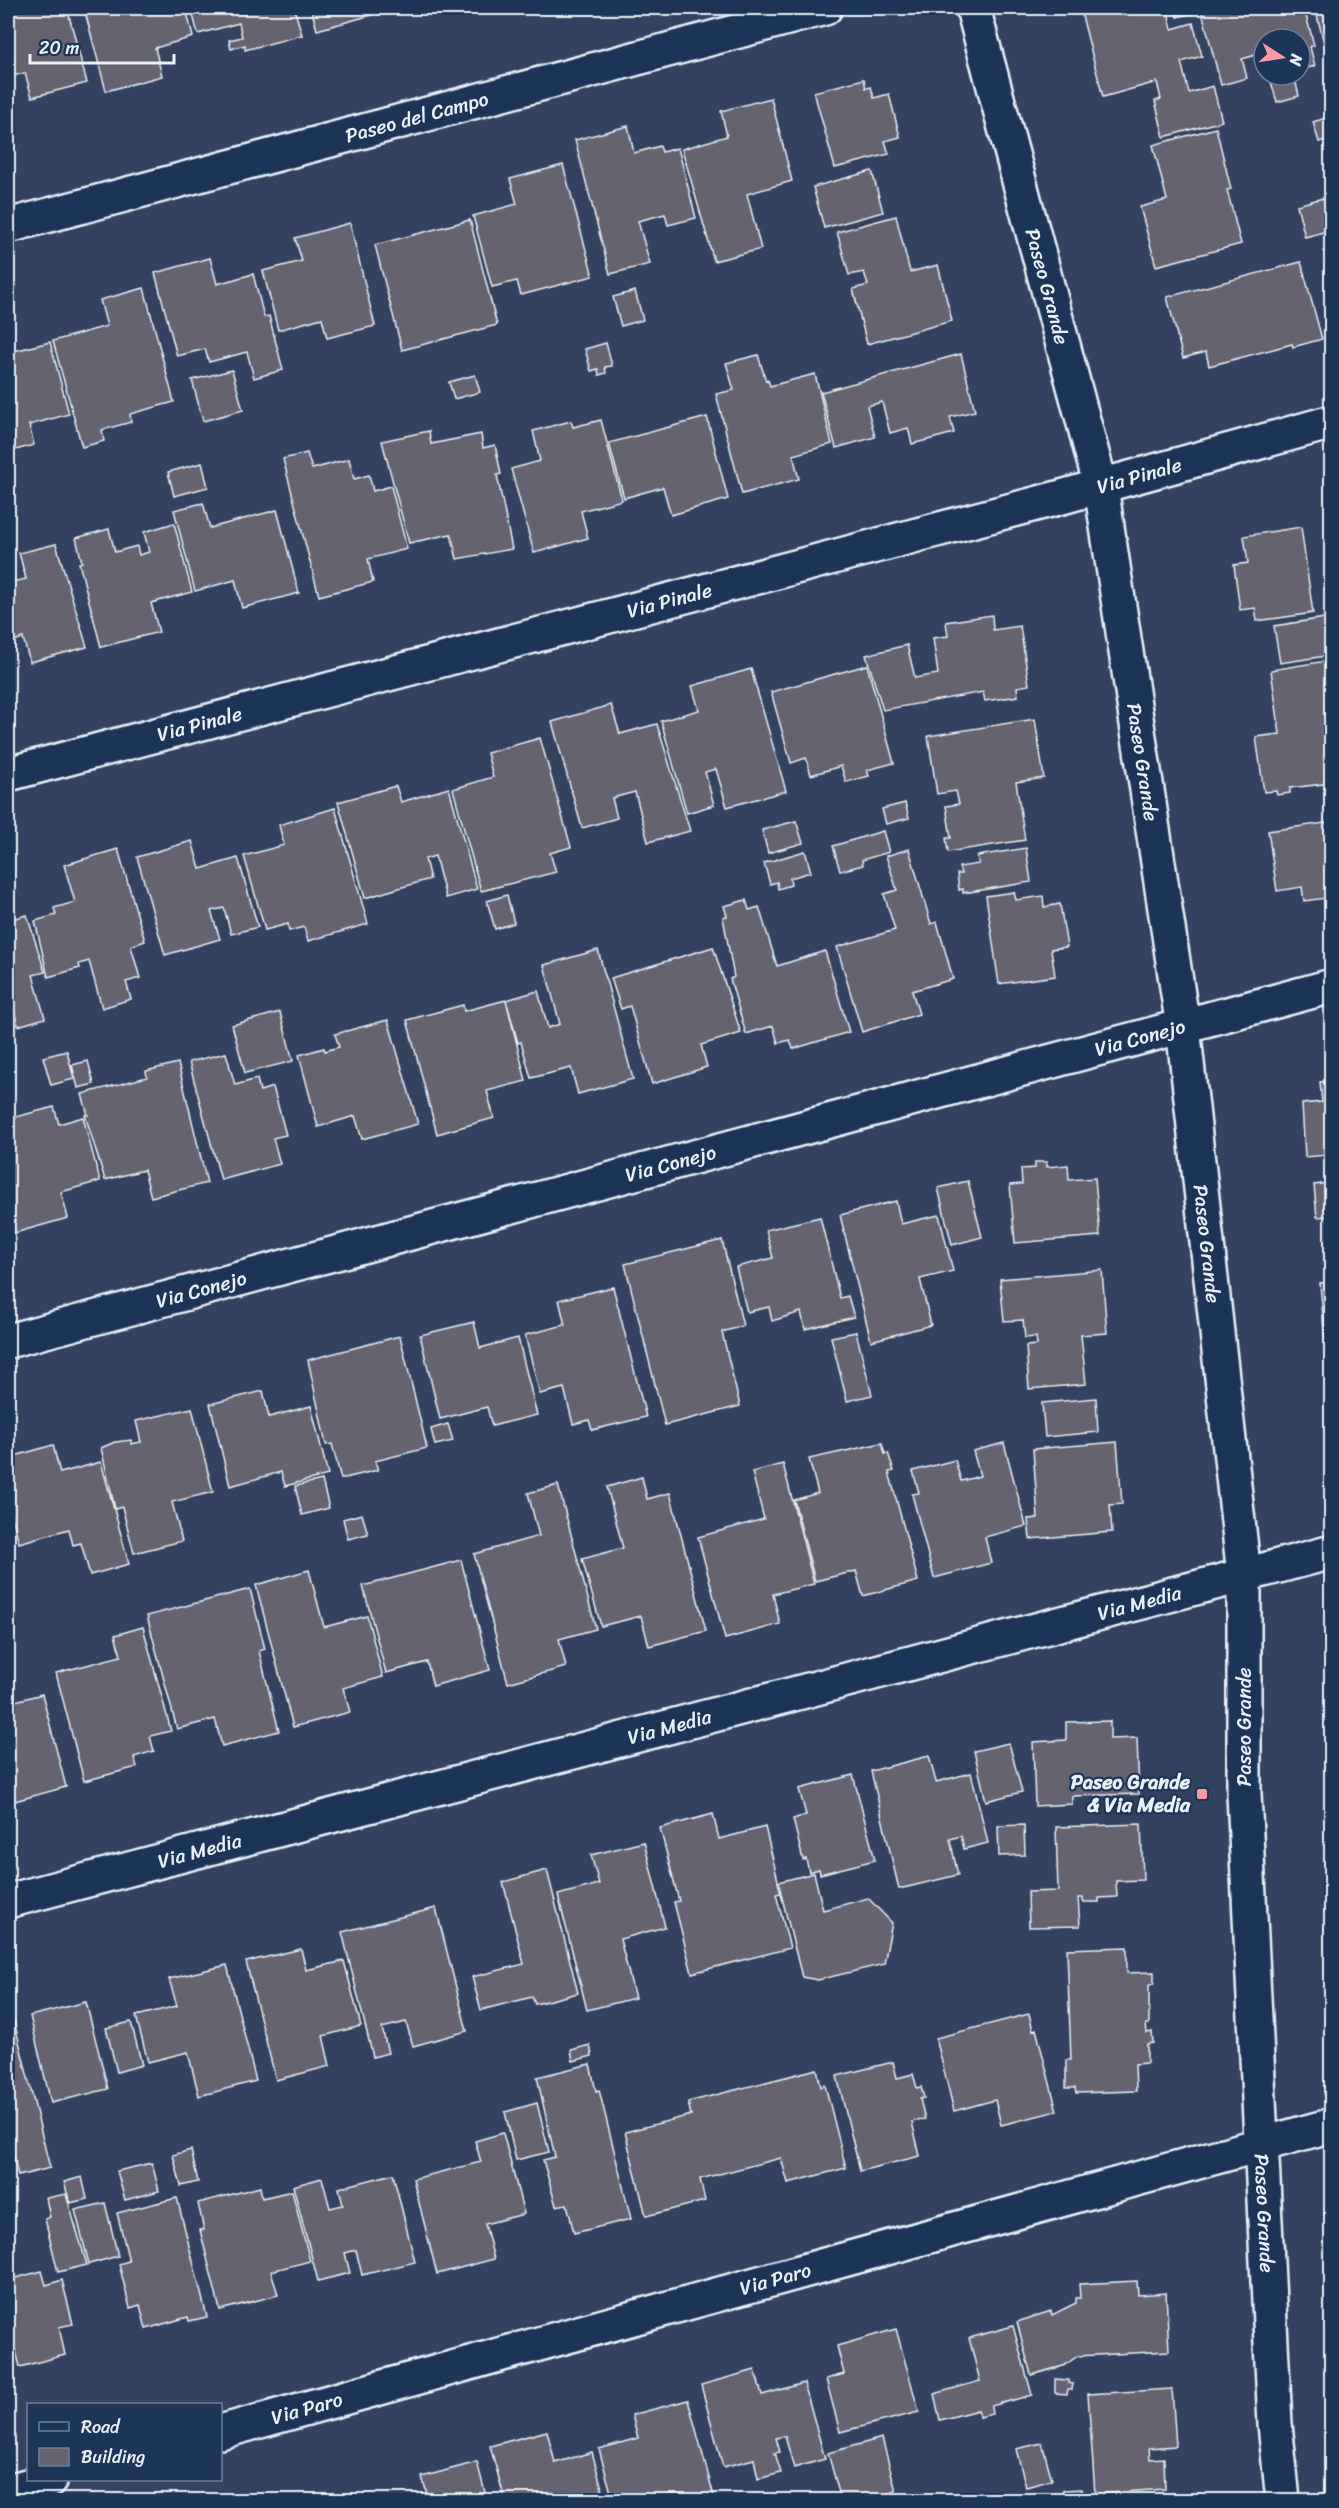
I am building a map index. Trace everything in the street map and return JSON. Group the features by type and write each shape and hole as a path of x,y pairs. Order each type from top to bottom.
{"street":[{"name":"Paseo del Campo","path":"8,226 825,8"},
{"name":"Paseo Grande","path":"973,8 1101,487 1183,1027 1244,1575 1245,1794 1275,2424 1283,2500"},
{"name":"Via Pinale","path":"8,774 1101,487 1332,422"},
{"name":"Via Conejo","path":"8,1341 1332,986"},
{"name":"Via Media","path":"8,1901 1332,1552"},
{"name":"Via Paro","path":"222,2431 1332,2125"},
{"path":"8,2491 46,2481"}],"building":[{"path":"8,8 67,8 87,83 32,97 25,73 8,77 8,28 12,27"},
{"path":"84,8 186,8 193,37 155,48 162,76 106,91"},
{"path":"191,8 294,8 302,35 245,50 245,45 231,49 229,40 242,37 239,23 198,34"},
{"path":"311,8 369,8 372,15 317,30"},
{"path":"1099,8 1167,8 1172,29 1193,23 1202,56 1181,62 1189,93 1213,86 1222,121 1164,137 1155,101 1161,99 1157,82 1103,97 1081,12"},
{"path":"1175,8 1193,8 1195,13 1177,17"},
{"path":"1201,8 1304,8 1309,27 1252,27 1252,56 1242,59 1247,78 1221,85"},
{"path":"1315,8 1332,8 1332,57 1328,58"},
{"path":"864,79 866,88 871,87 874,98 889,94 900,137 885,141 889,154 835,168 814,92"},
{"path":"1273,87 1297,87 1299,96 1277,102"},
{"path":"771,98 792,181 747,194 761,249 714,261 682,149 727,136 721,111"},
{"path":"1332,116 1332,138 1319,142 1313,122"},
{"path":"628,126 634,153 660,146 662,152 678,148 696,218 668,225 665,214 638,221 650,264 610,274 575,140"},
{"path":"1216,128 1231,189 1227,190 1241,244 1156,266 1140,207 1167,200 1153,145"},
{"path":"563,165 593,276 521,295 517,281 492,287 473,216 517,204 510,179"},
{"path":"872,171 883,212 824,228 813,187"},
{"path":"1323,198 1331,230 1305,237 1297,205"},
{"path":"896,216 910,272 938,265 952,321 867,344 853,289 868,285 864,272 849,275 837,232"},
{"path":"470,220 497,325 402,350 375,245"},
{"path":"350,223 375,326 327,338 322,318 278,330 263,271 302,261 295,238"},
{"path":"210,258 217,284 253,274 264,317 269,316 283,370 254,378 247,352 209,362 205,349 177,356 155,273"},
{"path":"1301,262 1322,339 1293,347 1292,344 1209,366 1206,352 1183,358 1167,297"},
{"path":"144,288 174,402 130,414 131,422 102,430 104,441 82,447 53,341 107,326 100,300"},
{"path":"635,291 643,320 621,326 613,297"},
{"path":"50,342 69,414 29,425 34,445 8,452 8,344 10,352"},
{"path":"606,343 612,366 605,367 606,373 599,375 598,369 591,371 585,349"},
{"path":"961,354 975,411 950,417 954,433 912,444 908,428 890,433 882,402 867,406 875,437 836,448 821,392"},
{"path":"758,355 766,381 768,380 770,386 815,374 832,444 793,455 799,479 742,494 716,394 734,390 726,363"},
{"path":"232,370 243,410 203,421 192,380"},
{"path":"475,375 480,392 454,399 449,382"},
{"path":"707,417 728,499 671,515 663,487 624,498 609,443"},
{"path":"601,420 622,500 581,511 588,538 534,553 511,469 540,461 533,431 571,421 573,427"},
{"path":"429,431 431,444 481,434 483,448 495,445 501,474 497,475 512,549 457,559 451,534 409,543 382,441"},
{"path":"307,453 312,469 349,459 354,479 369,475 373,491 391,486 407,549 368,559 373,582 319,596 283,459"},
{"path":"202,463 208,487 174,496 168,472"},
{"path":"203,503 210,528 277,510 299,593 242,608 235,580 195,591 174,510"},
{"path":"174,523 192,592 151,603 159,632 101,647 79,563 82,562 76,538 109,529 115,552 137,546 139,555 149,552 144,532"},
{"path":"1301,527 1313,613 1257,621 1255,608 1240,610 1234,565 1248,563 1244,536"},
{"path":"56,544 87,647 30,662 23,638 8,643 8,577 10,576 12,582 26,579 19,553"},
{"path":"992,615 993,630 1020,626 1029,685 1017,687 1018,696 985,701 983,692 883,710 866,655 907,645 915,678 938,674 933,638 948,636 946,622"},
{"path":"1332,617 1332,655 1280,663 1274,626"},
{"path":"1326,661 1332,700 1332,783 1290,788 1290,793 1277,795 1276,791 1264,792 1256,737 1280,734 1271,670"},
{"path":"867,665 894,763 867,770 869,776 846,782 841,766 811,775 806,758 791,763 771,692"},
{"path":"751,669 786,791 727,807 716,769 705,772 714,805 687,813 661,721 699,710 692,686"},
{"path":"611,705 620,734 657,724 690,831 648,842 635,792 612,798 617,818 582,828 552,722"},
{"path":"1035,719 1044,778 1016,782 1025,840 948,852 946,838 951,838 946,806 959,804 956,791 937,794 928,736"},
{"path":"540,738 571,847 550,853 556,872 481,891 453,789 493,777 487,753"},
{"path":"396,786 401,802 449,788 477,889 446,898 435,856 425,859 430,879 365,898 338,802"},
{"path":"905,803 909,818 886,824 882,809"},
{"path":"335,808 368,924 308,941 304,927 289,931 288,924 265,930 244,856 284,845 279,825"},
{"path":"796,821 803,843 768,853 762,830"},
{"path":"1332,822 1332,902 1327,903 1326,898 1304,901 1302,887 1277,891 1268,831"},
{"path":"883,831 889,852 862,860 863,865 840,871 833,846"},
{"path":"192,841 200,869 238,858 258,927 231,934 224,908 211,911 220,939 165,955 137,857"},
{"path":"1026,848 1031,882 963,893 963,889 959,890 957,874 961,874 959,867 979,864 977,856"},
{"path":"118,849 145,941 131,946 140,978 126,982 131,999 102,1008 89,961 79,964 80,968 48,977 35,921 56,915 54,908 75,902 64,865"},
{"path":"909,849 931,924 937,922 953,979 912,991 919,1014 862,1032 837,947 895,930 884,894 897,890 886,856"},
{"path":"805,851 811,872 790,878 791,885 778,889 777,882 770,884 764,863"},
{"path":"1014,892 1016,900 1043,896 1044,907 1060,904 1067,947 1051,949 1055,976 999,984 986,896"},
{"path":"507,895 514,923 495,929 487,901"},
{"path":"746,900 749,910 759,907 777,966 825,951 849,1032 793,1049 790,1040 778,1043 773,1026 746,1034 730,979 734,977 723,917 727,916 724,906"},
{"path":"27,915 45,972 33,975 45,1018 18,1026 8,988 8,920"},
{"path":"713,947 741,1033 701,1045 707,1067 652,1084 630,1006 621,1009 611,978"},
{"path":"598,950 633,1079 578,1094 571,1068 531,1078 506,1000 538,991 548,1028 560,1024 544,965"},
{"path":"506,1000 526,1081 487,1091 494,1118 437,1134 407,1020 463,1005 464,1011"},
{"path":"280,1012 293,1061 245,1073 232,1025"},
{"path":"388,1020 418,1124 362,1139 355,1116 318,1127 299,1055 324,1048 325,1051 339,1047 335,1034"},
{"path":"67,1051 74,1079 51,1085 43,1057"},
{"path":"226,1053 235,1085 257,1079 260,1091 273,1087 286,1135 273,1138 280,1164 221,1180 189,1062"},
{"path":"88,1061 94,1084 78,1088 72,1065"},
{"path":"178,1063 207,1183 151,1197 144,1170 105,1180 85,1115 88,1115 82,1094 147,1077 146,1071"},
{"path":"1332,1081 1332,1216 1317,1217 1314,1185 1329,1183 1327,1155 1305,1157 1302,1104 1322,1102 1320,1082"},
{"path":"54,1107 59,1124 83,1117 100,1181 61,1192 68,1218 11,1234 8,1221 8,1119"},
{"path":"1035,1162 1047,1162 1047,1167 1068,1165 1069,1180 1095,1178 1100,1236 1015,1243 1010,1185 1022,1184 1021,1169 1035,1168"},
{"path":"968,1181 982,1237 952,1245 938,1188"},
{"path":"896,1201 901,1224 939,1215 953,1271 920,1279 931,1325 871,1341 840,1215"},
{"path":"820,1217 840,1298 848,1296 854,1317 805,1329 801,1312 772,1321 769,1307 747,1312 736,1267 773,1258 766,1230"},
{"path":"722,1240 743,1326 722,1332 740,1406 665,1425 625,1264"},
{"path":"1102,1270 1107,1333 1081,1335 1086,1384 1029,1389 1026,1346 1037,1345 1036,1337 1025,1338 1023,1320 1004,1321 1000,1279"},
{"path":"1332,1282 1332,1339 1325,1340 1320,1283"},
{"path":"613,1287 646,1417 592,1430 589,1420 573,1424 564,1388 540,1394 525,1335 565,1325 559,1300"},
{"path":"474,1322 480,1348 518,1338 537,1415 492,1426 487,1407 440,1419 420,1335"},
{"path":"856,1332 872,1395 847,1401 831,1337"},
{"path":"400,1336 427,1448 375,1461 378,1470 341,1479 332,1444 326,1445 308,1360"},
{"path":"263,1391 269,1417 311,1406 328,1475 285,1486 281,1472 230,1486 210,1404"},
{"path":"1096,1398 1098,1432 1045,1437 1042,1403"},
{"path":"192,1408 213,1492 172,1502 182,1541 134,1553 122,1507 115,1509 101,1448 115,1442 131,1440 131,1444 141,1442 136,1421"},
{"path":"448,1424 453,1441 435,1445 431,1429"},
{"path":"1117,1442 1122,1504 1110,1505 1112,1532 1030,1539 1028,1519 1038,1518 1033,1449"},
{"path":"882,1443 894,1471 889,1472 918,1581 863,1596 856,1571 815,1581 794,1500 818,1493 809,1459"},
{"path":"1004,1443 1026,1526 985,1537 991,1563 934,1578 912,1494 919,1493 913,1471 955,1460 961,1481 980,1476 973,1451"},
{"path":"53,1445 60,1473 101,1462 129,1564 90,1575 81,1543 73,1545 69,1529 19,1543 8,1500 8,1458"},
{"path":"783,1464 814,1584 773,1594 780,1624 725,1639 698,1537 764,1519 752,1472"},
{"path":"642,1477 647,1499 670,1493 706,1631 649,1646 641,1616 601,1626 582,1559 623,1548 607,1487"},
{"path":"322,1480 329,1508 302,1515 295,1486"},
{"path":"558,1485 596,1629 559,1639 566,1667 508,1683 474,1554 539,1536 528,1493"},
{"path":"362,1514 368,1534 348,1539 343,1519"},
{"path":"461,1560 490,1670 433,1686 427,1662 386,1673 363,1586"},
{"path":"309,1570 324,1627 367,1616 383,1677 343,1688 350,1712 293,1727 256,1585"},
{"path":"250,1589 265,1649 259,1651 279,1731 222,1746 215,1719 177,1729 147,1616"},
{"path":"143,1627 171,1731 150,1736 154,1751 134,1757 137,1767 84,1781 56,1673 121,1656 115,1635"},
{"path":"42,1694 66,1787 11,1802 8,1791 8,1703"},
{"path":"1110,1721 1110,1739 1137,1738 1139,1794 1072,1796 1072,1804 1035,1806 1033,1742 1066,1740 1066,1722"},
{"path":"1009,1743 1022,1792 986,1801 974,1751"},
{"path":"929,1756 936,1782 971,1773 988,1843 964,1849 961,1836 950,1839 958,1875 899,1889 871,1771"},
{"path":"853,1775 875,1860 820,1874 819,1869 809,1872 806,1859 803,1860 793,1819 806,1815 799,1789"},
{"path":"713,1814 719,1839 765,1827 781,1893 776,1894 790,1948 692,1973 674,1902 679,1901 660,1828"},
{"path":"1141,1824 1143,1880 1116,1881 1117,1897 1099,1898 1099,1902 1083,1902 1083,1898 1078,1898 1080,1926 1029,1927 1028,1892 1058,1891 1056,1827"},
{"path":"1024,1825 1025,1855 999,1856 998,1826"},
{"path":"644,1842 665,1927 620,1939 635,1998 587,2010 558,1895 599,1884 591,1855"},
{"path":"547,1870 578,1993 535,2004 532,1997 481,2010 472,1977 524,1964 503,1882"},
{"path":"814,1873 823,1910 868,1898 892,1923 884,1964 818,1980 802,1977 778,1882"},
{"path":"436,1908 467,2031 413,2046 406,2022 382,2028 388,2053 373,2057 342,1932"},
{"path":"1127,1947 1127,1973 1154,1972 1154,1984 1149,1985 1149,2024 1146,2024 1147,2033 1152,2032 1153,2043 1147,2044 1147,2063 1135,2064 1136,2091 1076,2093 1075,2088 1066,2088 1066,2060 1071,2060 1067,1949"},
{"path":"301,1949 306,1970 344,1961 361,2026 323,2036 330,2066 276,2080 246,1962"},
{"path":"227,1965 256,2081 199,2096 188,2052 148,2062 136,2016 177,2006 169,1979"},
{"path":"86,2002 108,2089 51,2103 30,2016"},
{"path":"1029,2014 1033,2030 1036,2029 1057,2111 1001,2125 995,2100 954,2111 936,2038"},
{"path":"14,2021 50,2168 18,2176 13,2153 8,2154 8,2023"},
{"path":"131,2022 142,2065 117,2072 106,2028"},
{"path":"590,2045 592,2056 573,2061 571,2050"},
{"path":"893,2062 897,2078 913,2074 917,2088 921,2087 924,2098 920,2099 925,2119 912,2122 920,2156 860,2171 837,2076"},
{"path":"590,2064 596,2091 599,2090 631,2219 574,2233 567,2204 556,2206 543,2160 555,2157 537,2077"},
{"path":"817,2069 821,2087 825,2085 846,2168 788,2183 781,2158 700,2179 705,2201 646,2216 625,2132 691,2115 688,2102"},
{"path":"537,2103 549,2152 516,2160 505,2112"},
{"path":"503,2133 524,2214 485,2224 494,2259 437,2274 413,2179 481,2162 475,2141"},
{"path":"191,2150 198,2182 181,2186 173,2155"},
{"path":"152,2163 159,2191 125,2200 117,2171"},
{"path":"393,2174 415,2262 362,2275 356,2250 345,2253 350,2273 318,2281 293,2186 322,2178 330,2208 343,2205 339,2188"},
{"path":"82,2177 87,2199 70,2203 64,2182"},
{"path":"260,2187 262,2198 292,2191 310,2261 271,2271 278,2295 220,2310 200,2230 204,2230 198,2203"},
{"path":"66,2194 87,2265 58,2272 45,2219 50,2217 46,2198"},
{"path":"177,2198 207,2317 189,2321 188,2317 146,2329 140,2305 130,2308 119,2264 129,2261 117,2213"},
{"path":"105,2203 118,2256 89,2264 75,2210"},
{"path":"42,2271 46,2285 62,2280 73,2324 59,2327 65,2355 20,2367 16,2351 8,2354 8,2280"},
{"path":"1137,2281 1138,2295 1166,2293 1169,2351 1078,2356 1063,2366 1031,2375 1017,2322 1051,2311 1052,2315 1076,2303 1076,2298 1080,2298 1079,2284"},
{"path":"1013,2326 1032,2395 991,2406 992,2414 980,2417 978,2410 940,2420 934,2394 980,2381 969,2338"},
{"path":"896,2329 919,2412 840,2432 826,2379 844,2374 837,2346"},
{"path":"755,2370 762,2395 804,2383 825,2459 794,2468 785,2436 776,2438 780,2452 775,2453 781,2473 758,2479 754,2459 723,2467 701,2385"},
{"path":"1055,2379 1068,2380 1068,2383 1073,2384 1072,2389 1068,2389 1067,2394 1055,2393"},
{"path":"1172,2389 1176,2446 1149,2448 1150,2459 1164,2458 1165,2489 1095,2494 1088,2394"},
{"path":"688,2400 715,2500 655,2500 654,2498 613,2500 599,2449 638,2438 632,2415"},
{"path":"547,2431 555,2463 592,2452 605,2500 505,2500 490,2446"},
{"path":"882,2438 896,2491 870,2499 869,2496 841,2500 828,2453"},
{"path":"1042,2443 1052,2480 1026,2487 1016,2449"},
{"path":"477,2462 487,2500 429,2500 422,2477"},
{"path":"1082,2489 1083,2500 1064,2500 1063,2490"}],"place":[{"name":"Paseo Grande & Via Media","path":"1202,1794"}]}
